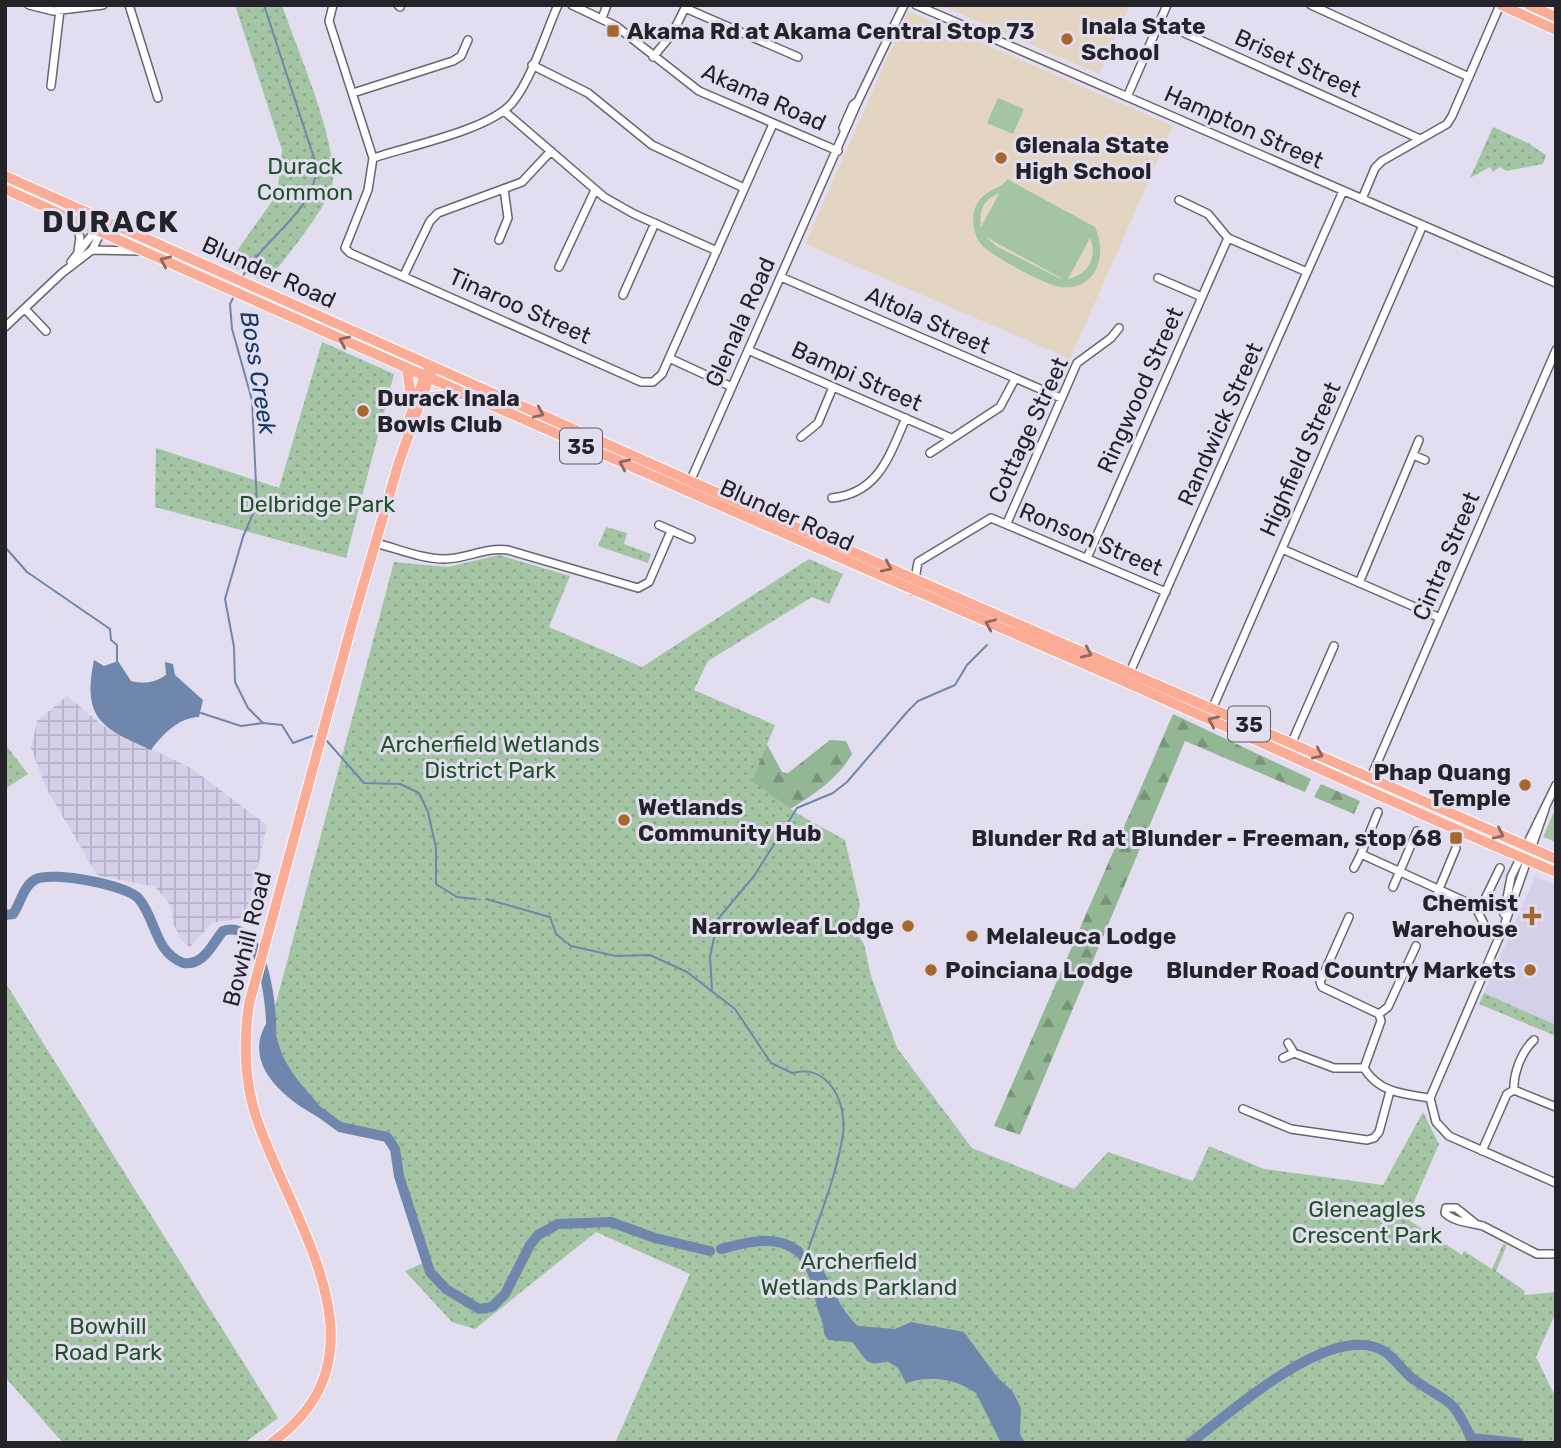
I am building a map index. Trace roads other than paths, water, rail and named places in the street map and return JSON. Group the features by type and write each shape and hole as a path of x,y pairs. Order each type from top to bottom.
{"main road":[{"path":"1500,5 1556,30"},
{"path":"1529,5 1556,17"},
{"name":"Blunder Road","path":"5,176 432,365 913,591 1202,716 1449,829 1556,872"},
{"name":"Blunder Road","path":"5,189 407,369 913,578 1556,859"},
{"name":"Bowhill Road","path":"410,425 412,404 432,365"},
{"path":"407,369 412,404"},
{"name":"Bowhill Road","path":"271,1443 304,1412 324,1379 332,1338 332,1314 314,1253 268,1148 251,1101 244,1052 249,1004 375,543 410,425 422,398 426,377"},
{"path":"422,398 465,394"}],"street":[{"path":"29,5 60,10 103,5"},
{"path":"129,5 158,98"},
{"name":"Tinaroo Street","path":"333,5 329,21 373,158 369,190 345,248 350,253 641,382 658,379 669,358 773,124"},
{"path":"373,158 486,122 504,111 520,91 558,5"},
{"name":"Akama Road","path":"572,5 602,18 699,91 836,151"},
{"path":"602,18 607,5"},
{"name":"Glenala Road","path":"688,486 829,168 853,105 858,101 904,5"},
{"name":"Hampton Street","path":"916,5 1556,283"},
{"path":"1127,97 1167,5"},
{"path":"1311,5 1469,77"},
{"path":"1362,199 1375,168 1447,124 1500,5"},
{"path":"653,57 672,34 686,6 798,57"},
{"path":"51,86 60,10"},
{"name":"Briset Street","path":"1160,22 1420,139"},
{"path":"353,93 453,61 461,56 468,40"},
{"path":"532,65 582,89 652,145 744,188"},
{"path":"504,111 595,190 625,210 717,251"},
{"path":"404,275 430,221 438,214 522,182 551,151"},
{"path":"499,240 508,218 504,189"},
{"path":"559,267 595,190"},
{"name":"Randwick Street","path":"1130,673 1343,191"},
{"path":"1179,200 1208,214 1228,238 1307,272"},
{"path":"92,250 103,219"},
{"path":"75,221 80,239 77,255"},
{"path":"623,295 655,223"},
{"name":"Highfield Street","path":"1213,707 1423,225"},
{"path":"5,327 62,273 98,231"},
{"name":"Ringwood Street","path":"1087,558 1228,238"},
{"path":"62,273 92,250 101,248 144,251"},
{"name":"Altola Street","path":"781,276 1061,398"},
{"path":"1158,278 1202,297"},
{"path":"25,309 46,331"},
{"name":"Cottage Street","path":"1007,523 1077,363 1111,338 1119,328"},
{"name":"Bampi Street","path":"748,350 951,438"},
{"name":"Cintra Street","path":"1371,777 1556,350"},
{"path":"669,358 732,387"},
{"path":"930,453 1000,407 1015,379"},
{"path":"802,437 818,423 833,387"},
{"path":"832,498 852,494 880,475 906,418"},
{"path":"1359,583 1419,440"},
{"path":"1413,455 1426,460"},
{"name":"Ronson Street","path":"913,578 918,562 987,519 1007,523 1166,592"},
{"path":"659,525 691,539"},
{"path":"375,543 432,559 463,557 495,548 508,550 638,588 649,582 671,531"},
{"path":"1282,549 1440,618"},
{"path":"913,578 913,591"},
{"path":"1292,743 1334,646"},
{"path":"1556,785 1524,858 1502,929 1430,1098 1436,1122 1449,1136 1556,1183"},
{"path":"1354,868 1378,812"},
{"path":"1393,887 1417,831"},
{"path":"1434,901 1457,848"},
{"path":"1361,854 1475,906 1485,926 1502,929"},
{"path":"1475,906 1483,903 1500,868"},
{"path":"1349,917 1320,982 1326,991 1379,1014"},
{"path":"1379,1014 1388,1007 1416,946"},
{"path":"1364,1068 1381,1021 1379,1014"},
{"path":"1514,1090 1513,1078 1528,1045 1534,1040"},
{"path":"1288,1043 1294,1053 1334,1068 1364,1068"},
{"path":"1283,1058 1294,1053"},
{"path":"1364,1068 1373,1080 1390,1091 1430,1098"},
{"path":"1482,1150 1507,1094 1514,1090"},
{"path":"1514,1090 1556,1107"},
{"path":"1243,1109 1291,1129 1367,1140 1374,1138 1379,1132 1390,1091"},
{"path":"1476,1224 1532,1252 1556,1254"}],"water":[{"path":"94,660 104,666 118,661 131,681 141,682 162,678 166,675 165,662 173,664 175,675 203,700 199,717 178,724 151,750 119,735 99,719 94,709 91,680"},
{"path":"274,1013 275,1031 284,1059 329,1117 329,1122 297,1104 283,1092 270,1079 262,1064 259,1048 263,1031"},
{"path":"787,1242 815,1260 840,1303 858,1326 895,1329 911,1322 964,1332 997,1377 1013,1392 1021,1408 1020,1434 1025,1443 1001,1443 976,1393 968,1388 942,1379 906,1383 898,1368 887,1361 870,1362 852,1342 828,1340 808,1274 800,1260 787,1248"}],"waterway":[{"name":"Boss Creek","path":"242,278 299,210 315,180 316,164 264,5"},
{"name":"Boss Creek","path":"234,296 230,304 232,329 252,400 257,504 243,537 225,599 234,647 235,682 248,708 263,723"},
{"path":"5,547 27,572 110,629 111,640 117,645 117,661"},
{"path":"712,989 710,957 718,919 754,876 797,808 833,793 847,782 918,701 955,685 967,665 987,645"},
{"name":"Boss Creek","path":"201,713 241,726 263,723 282,725 293,743 312,736"},
{"path":"327,741 364,783 400,784 419,793 428,812 436,848 436,884 457,897 476,899"},
{"path":"5,915 13,914 25,890 36,879 58,877 106,884 132,894 145,908 166,951 183,963 202,958 223,931 236,930 247,937 262,966 267,984 271,1030"},
{"path":"486,899 550,917 556,934 571,946 616,956 650,955 687,972 735,1009 771,1063 792,1073 805,1071 825,1079 838,1098 842,1110 843,1134 832,1179 807,1253"},
{"path":"318,1111 340,1127 387,1137 395,1149 399,1176 430,1272 446,1289 479,1309 492,1307 505,1294 530,1245 538,1235 558,1224 611,1222 655,1238 710,1251"},
{"path":"721,1249 750,1242 770,1241 798,1251"},
{"path":"1190,1443 1255,1393 1309,1359 1335,1348 1360,1345 1382,1350 1413,1379 1448,1402 1459,1414 1471,1438 1519,1443"}],"place":[{"name":"Akama Rd at Akama Central Stop 73","path":"613,31"},
{"name":"Inala State School","path":"1067,39"},
{"name":"Glenala State High School","path":"1001,158"},
{"name":"Durack Inala Bowls Club","path":"363,411"},
{"name":"Phap Quang Temple","path":"1525,785"},
{"name":"Wetlands Community Hub","path":"624,820"},
{"name":"Blunder Rd at Blunder - Freeman, stop 68","path":"1456,838"},
{"name":"Chemist Warehouse","path":"1532,916"},
{"name":"Narrowleaf Lodge","path":"908,926"},
{"name":"Melaleuca Lodge","path":"972,936"},
{"name":"Poinciana Lodge","path":"931,970"},
{"name":"Blunder Road Country Markets","path":"1530,970"}],"district":[{"name":"DURACK","path":"111,222"}],"park label":[{"name":"Durack Common","path":"305,179"},
{"name":"Delbridge Park","path":"317,504"},
{"name":"Archerfield Wetlands District Park","path":"490,757"},
{"name":"Gleneagles Crescent Park","path":"1367,1222"},
{"name":"Archerfield Wetlands Parkland","path":"859,1274"},
{"name":"Bowhill Road Park","path":"108,1339"}]}
